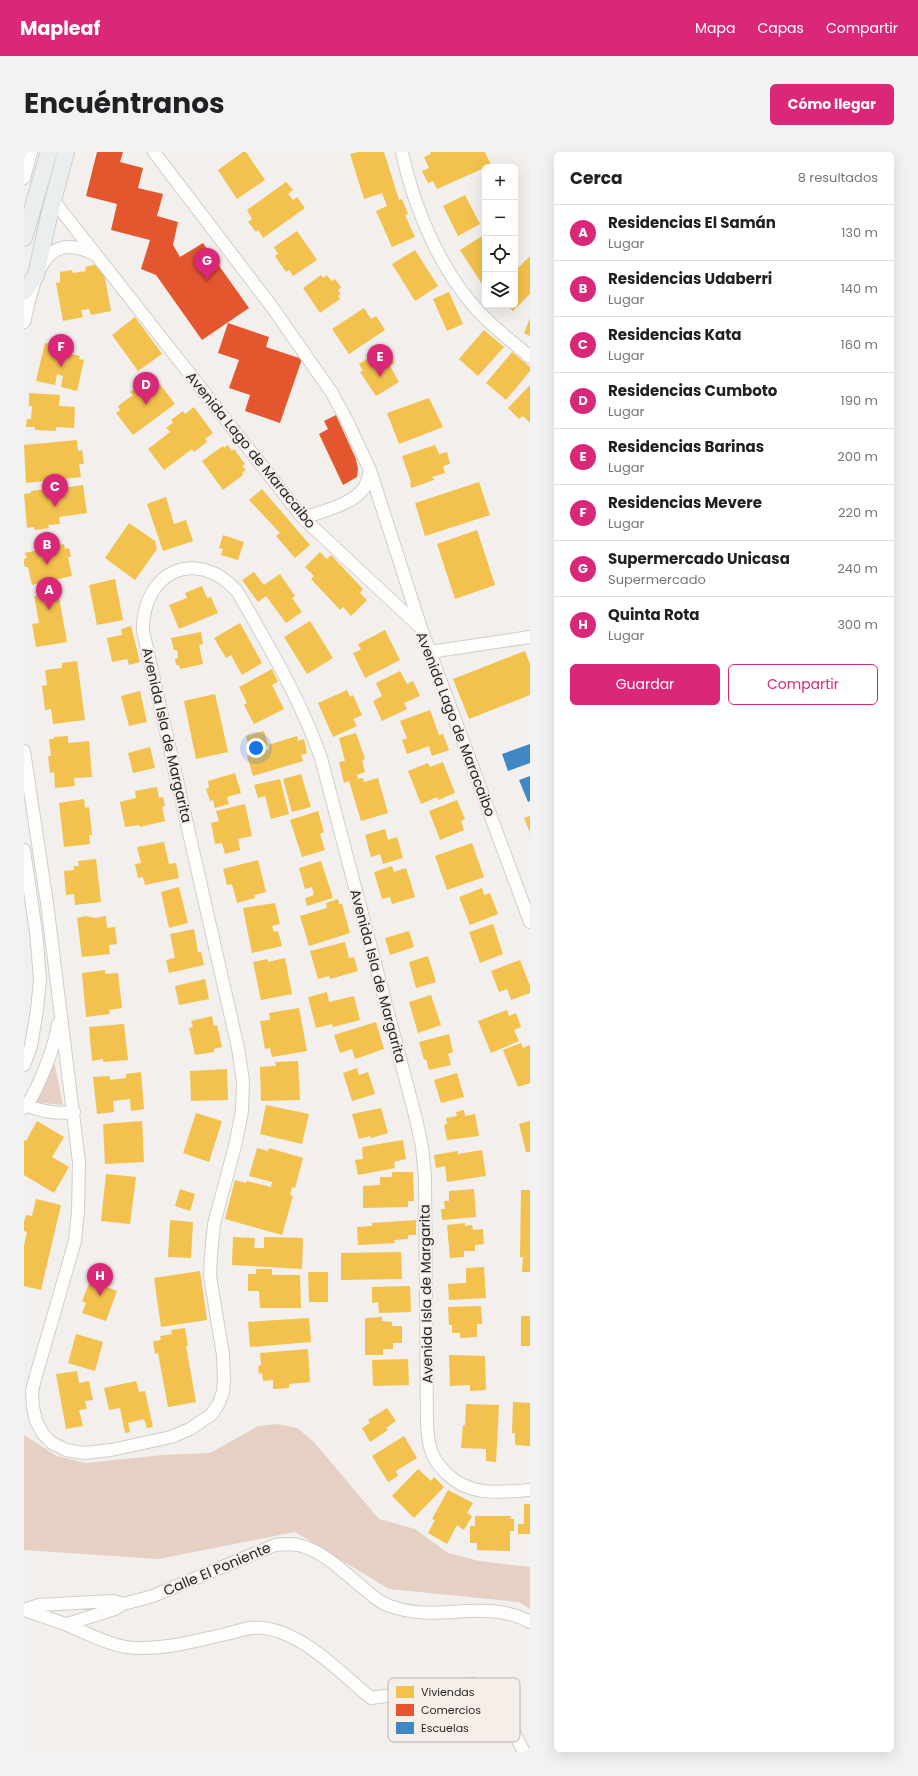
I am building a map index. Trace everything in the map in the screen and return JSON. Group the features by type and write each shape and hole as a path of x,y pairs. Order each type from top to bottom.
{"main road":[{"path":"24,238 30,199 49,152"},
{"path":"24,292 36,275 53,200 66,152"},
{"path":"30,199 53,200"}],"street":[{"path":"24,178 31,152"},
{"path":"154,152 272,308 332,393 370,470 421,628"},
{"path":"402,152 408,180 422,219 455,280 483,316 530,357"},
{"name":"Avenida Lago de Maracaibo","path":"53,200 303,518 421,628 530,922"},
{"name":"Avenida Lago de Maracaibo","path":"36,275 55,250 62,247 79,248 97,256"},
{"path":"24,322 36,275"},
{"path":"303,518 338,506 355,496 363,490 370,470"},
{"name":"Avenida Isla de Margarita","path":"60,1005 74,1112 80,1186 75,1241 32,1391 36,1421 43,1434 52,1443 66,1450 84,1453 111,1450 171,1437 190,1430 212,1414 219,1403 223,1392 223,1355 210,1276 210,1255 214,1224 235,1146 242,1111 243,1081 228,1000 144,631 144,614 147,601 154,588 160,581 176,572 192,568 215,573 228,582 237,592 278,662 300,703 312,731 323,765 416,1119 422,1147 425,1177 427,1426 430,1448 439,1466 454,1482 472,1490 493,1492 530,1490"},
{"path":"430,652 530,637"},
{"path":"24,750 47,903 60,1005 57,1037 40,1079 25,1106 39,1111 62,1113 74,1112"},
{"path":"24,850 36,932 40,979 37,1010 25,1061"},
{"path":"25,1061 51,1051 66,1055"},
{"name":"Calle El Poniente","path":"24,1610 67,1624 115,1609 123,1604 153,1596 275,1545 288,1544 301,1546 322,1557 375,1598 388,1606 417,1613 494,1610 517,1614 530,1622"},
{"name":"Calle El Poniente","path":"24,1610 40,1604 74,1604 113,1601 123,1604"},
{"path":"74,1604 68,1614 67,1624 118,1645 137,1648 159,1648 185,1644 252,1628 278,1631 294,1638 312,1649 371,1698 388,1696"},
{"path":"519,1742 524,1752"}],"shaded area":[{"path":"54,1061 63,1105 35,1102"},
{"path":"277,1424 297,1428 313,1441 379,1519 415,1529 448,1553 479,1561 530,1567 530,1609 519,1602 389,1589 295,1532 158,1559 24,1550 24,1435 57,1456 86,1463 163,1455 210,1453 258,1426"}],"building: Viviendas":[{"path":"243,152 246,152 265,180 237,199 218,170"},
{"path":"358,152 384,152 399,200 402,199 408,214 405,215 415,237 392,247 376,211 387,206 382,193 364,199 350,154"},
{"path":"430,152 485,152 491,164 482,164 482,169 437,189 433,181 428,183 422,171 429,168 424,157 431,154"},
{"path":"286,182 293,190 288,194 293,200 297,197 305,208 263,238 258,230 256,232 248,222 252,219 247,210"},
{"path":"465,195 480,224 458,236 443,206"},
{"path":"297,231 317,260 293,276 289,270 286,272 275,256 278,254 274,247"},
{"path":"482,236 482,284 460,250"},
{"path":"415,250 438,286 415,301 392,264"},
{"path":"530,256 530,294 518,306 518,272 518,268"},
{"path":"98,264 98,268 101,268 102,274 104,273 111,311 91,315 89,309 81,310 83,317 63,321 56,283 60,282 60,272 72,270 73,273 86,271 85,267"},
{"path":"321,275 323,278 327,275 331,281 335,279 341,287 338,290 341,294 338,296 340,299 320,313 303,288"},
{"path":"449,292 463,324 447,331 433,299"},
{"path":"364,308 371,319 376,316 385,330 349,354 332,329"},
{"path":"135,317 162,354 138,371 112,335"},
{"path":"530,318 530,336 524,333"},
{"path":"484,330 504,347 478,376 459,359"},
{"path":"45,343 63,347 62,352 80,356 79,359 84,360 77,391 61,387 63,376 57,374 55,385 36,381"},
{"path":"380,351 385,361 391,357 394,363 390,366 399,382 376,396 360,372 363,371 359,364"},
{"path":"512,352 530,367 530,371 506,400 486,383"},
{"path":"153,375 175,404 133,435 116,413 120,410 118,406 133,395 130,392"},
{"path":"530,385 530,423 523,416 519,419 508,408"},
{"path":"29,393 60,395 59,406 75,407 74,428 56,427 56,431 35,430 35,427 26,427 27,419 31,419 32,406 29,406"},
{"path":"429,398 443,427 399,444 387,413"},
{"path":"194,407 213,433 205,439 207,442 194,452 192,449 164,470 148,449 170,432 166,428 173,423 171,420 183,411 185,414"},
{"path":"77,440 78,451 82,450 84,464 79,464 81,477 26,483 24,445"},
{"path":"228,445 232,451 234,449 245,464 242,466 246,470 242,473 243,475 223,490 202,461 223,446 224,448"},
{"path":"435,445 439,454 447,452 450,464 443,466 445,473 432,477 434,480 411,488 411,482 402,456"},
{"path":"479,482 490,515 425,536 415,503"},
{"path":"83,485 87,513 59,517 60,524 48,525 49,528 35,530 34,527 27,528 24,494 31,493 31,491 46,489 47,491 63,491 62,488"},
{"path":"262,489 310,545 295,558 276,536 280,533 249,500"},
{"path":"166,497 174,524 186,520 193,541 163,551 147,504"},
{"path":"129,523 155,541 157,549 135,580 105,558"},
{"path":"477,530 495,585 455,599 437,544"},
{"path":"223,535 244,542 238,560 221,555 223,549 219,548"},
{"path":"64,544 65,549 69,548 71,557 68,557 72,576 32,585 28,567 25,567 24,563 24,559 27,558 25,553"},
{"path":"320,552 327,559 331,555 363,589 360,593 367,600 351,616 343,607 340,610 311,579 314,576 305,567"},
{"path":"254,572 264,585 280,574 295,596 292,598 302,612 286,623 266,596 258,602 242,580"},
{"path":"115,579 123,620 97,625 89,585"},
{"path":"202,586 207,598 211,597 218,613 179,629 169,605 187,598 185,593"},
{"path":"58,592 67,642 36,647 32,624 39,623 34,596"},
{"path":"310,621 333,658 307,674 284,637"},
{"path":"240,623 262,663 242,675 231,655 226,658 214,638"},
{"path":"131,626 140,662 129,665 127,659 112,662 107,638 122,635 121,629"},
{"path":"385,630 400,660 365,678 353,653 361,650 358,644"},
{"path":"201,632 203,644 199,645 203,664 180,669 179,665 176,665 175,659 178,658 177,650 174,650 171,638"},
{"path":"525,651 530,664 530,695 469,719 453,679"},
{"path":"77,661 85,720 53,724 51,709 45,710 42,686 47,685 45,670 62,668 62,663"},
{"path":"272,669 278,682 272,685 284,709 254,724 244,705 247,703 239,687"},
{"path":"400,671 407,684 413,681 420,696 404,703 407,709 382,721 373,701 382,696 376,683"},
{"path":"347,690 350,697 353,695 362,715 353,719 357,726 333,737 318,703"},
{"path":"140,691 147,722 129,726 121,696"},
{"path":"215,694 228,752 196,759 184,701"},
{"path":"430,710 439,735 443,734 449,750 432,756 429,746 407,754 402,740 407,738 400,721"},
{"path":"264,731 268,745 250,750 246,736"},
{"path":"356,733 365,759 362,760 365,772 357,775 358,779 363,778 364,782 378,778 388,813 361,821 349,781 344,783 339,762 345,761 339,738"},
{"path":"68,736 68,743 89,741 92,777 74,778 75,786 55,788 54,772 50,773 48,756 51,756 49,739"},
{"path":"297,736 298,741 304,739 307,753 301,755 303,761 253,776 247,756 269,749 268,745"},
{"path":"150,747 155,768 133,773 128,753"},
{"path":"443,762 455,793 438,800 437,797 421,804 408,771 428,763 430,767"},
{"path":"235,773 241,793 227,797 229,804 215,808 213,800 210,801 206,789 209,788 208,781"},
{"path":"301,774 311,807 292,812 283,779"},
{"path":"280,779 289,814 271,819 265,796 258,798 254,785"},
{"path":"157,787 159,798 163,797 165,806 162,807 165,821 140,827 139,825 125,827 120,802 136,798 135,791"},
{"path":"84,799 85,808 89,807 92,835 89,835 90,844 64,847 59,803"},
{"path":"457,800 465,819 461,821 464,830 440,840 429,811"},
{"path":"245,804 252,836 238,839 240,850 225,854 222,843 215,844 211,823 219,821 216,811"},
{"path":"318,811 324,832 320,834 325,850 302,857 290,820"},
{"path":"530,816 530,833 524,818"},
{"path":"385,829 388,840 397,837 403,858 383,864 380,854 371,857 365,835"},
{"path":"164,842 169,864 176,863 179,878 145,885 143,877 138,878 135,864 141,863 137,847"},
{"path":"472,843 484,877 447,890 435,856"},
{"path":"96,859 101,902 75,905 74,894 66,895 64,871 74,870 74,866 79,866 78,861"},
{"path":"258,860 266,892 254,895 255,898 237,903 232,884 227,885 223,869"},
{"path":"321,861 333,898 307,906 305,898 314,895 312,887 305,889 299,868"},
{"path":"392,866 394,872 406,868 415,897 392,904 390,897 382,899 374,872"},
{"path":"179,887 188,923 169,928 161,892"},
{"path":"482,888 484,895 490,893 498,914 470,925 459,897"},
{"path":"338,899 339,904 342,904 350,933 309,946 300,916 327,908 326,903"},
{"path":"275,903 280,924 272,926 274,932 278,931 282,946 252,953 243,908"},
{"path":"86,916 95,918 106,916 107,928 115,927 117,944 109,945 110,954 82,957 77,918"},
{"path":"493,924 503,954 480,963 469,932"},
{"path":"194,929 198,952 201,952 204,965 169,973 166,960 175,958 170,934"},
{"path":"409,931 414,947 390,955 385,938"},
{"path":"345,942 349,958 354,957 358,971 330,979 329,976 318,979 310,951"},
{"path":"428,956 436,982 416,988 409,962"},
{"path":"285,958 292,994 261,1000 253,962 268,959 268,962"},
{"path":"520,960 530,986 530,993 511,1000 507,989 499,992 491,971"},
{"path":"105,970 105,974 118,973 122,1008 109,1010 110,1014 86,1017 82,973"},
{"path":"205,979 209,999 179,1005 175,986"},
{"path":"327,992 329,1002 354,996 360,1020 333,1027 332,1024 316,1028 308,997"},
{"path":"431,995 441,1025 418,1033 409,1002"},
{"path":"299,1008 307,1051 272,1057 270,1048 265,1049 260,1021 270,1020 269,1013"},
{"path":"507,1010 509,1016 516,1013 521,1027 514,1030 519,1041 491,1053 478,1021"},
{"path":"212,1016 214,1026 217,1025 222,1047 214,1049 214,1052 195,1055 189,1028 193,1027 191,1021"},
{"path":"376,1022 384,1049 355,1059 352,1049 340,1053 334,1035"},
{"path":"124,1024 128,1060 103,1062 103,1059 92,1061 89,1027"},
{"path":"449,1034 453,1052 448,1054 451,1065 429,1070 426,1059 424,1060 419,1042"},
{"path":"521,1043 523,1048 530,1045 530,1083 518,1087 503,1050"},
{"path":"298,1061 300,1100 261,1101 260,1067 276,1066 275,1062"},
{"path":"357,1068 359,1075 368,1072 375,1094 352,1101 343,1073"},
{"path":"227,1069 228,1100 191,1101 190,1071"},
{"path":"141,1072 144,1109 131,1111 130,1099 113,1101 114,1112 97,1114 93,1077 110,1076 110,1080 126,1078 126,1074"},
{"path":"457,1073 464,1097 441,1103 434,1080"},
{"path":"266,1105 309,1114 302,1144 260,1134"},
{"path":"381,1108 388,1133 371,1138 370,1136 359,1139 352,1114"},
{"path":"464,1110 465,1116 475,1114 479,1136 447,1140 444,1125 447,1124 446,1118 457,1116 456,1112"},
{"path":"196,1113 222,1121 209,1162 183,1153"},
{"path":"37,1121 64,1137 52,1157 69,1167 54,1193 24,1175 24,1140 26,1141"},
{"path":"142,1121 144,1162 105,1164 103,1124"},
{"path":"530,1121 530,1152 526,1152 519,1124"},
{"path":"403,1140 406,1159 394,1162 395,1168 358,1175 355,1160 363,1159 362,1147"},
{"path":"257,1148 268,1151 269,1148 303,1158 295,1188 292,1187 290,1195 293,1196 282,1235 225,1219 235,1180 246,1183 247,1181 271,1187 272,1182 249,1176"},
{"path":"482,1150 486,1176 447,1182 445,1166 436,1168 434,1155 458,1151 458,1154"},
{"path":"392,1172 413,1172 414,1201 408,1201 408,1207 363,1208 363,1186 380,1185 380,1177 392,1177"},
{"path":"106,1174 136,1177 130,1224 101,1221"},
{"path":"180,1189 195,1194 190,1211 175,1206"},
{"path":"474,1189 476,1217 442,1220 441,1209 445,1209 444,1201 449,1201 449,1191"},
{"path":"521,1190 530,1190 530,1272 522,1272 523,1257 520,1257"},
{"path":"36,1199 61,1205 41,1290 24,1286 24,1246 27,1232 24,1231 24,1222 26,1215 32,1216"},
{"path":"170,1220 193,1222 191,1258 168,1257"},
{"path":"416,1220 416,1235 408,1235 408,1239 394,1240 395,1243 358,1245 357,1227 372,1226 372,1223"},
{"path":"465,1223 465,1226 472,1225 473,1230 483,1229 484,1244 475,1245 475,1251 464,1251 464,1257 450,1258 447,1225"},
{"path":"233,1237 255,1238 254,1248 264,1248 264,1237 303,1238 302,1269 232,1265"},
{"path":"401,1252 402,1279 341,1280 341,1253"},
{"path":"484,1267 486,1298 449,1300 448,1284 466,1283 466,1268"},
{"path":"256,1269 272,1269 272,1275 300,1275 301,1308 260,1308 259,1291 248,1291 248,1274 256,1274"},
{"path":"200,1271 207,1320 161,1327 154,1278"},
{"path":"308,1272 328,1272 328,1302 309,1302"},
{"path":"90,1281 117,1291 106,1321 82,1313 86,1303 82,1301"},
{"path":"410,1286 411,1312 379,1313 378,1302 372,1303 372,1287"},
{"path":"481,1306 482,1324 477,1324 477,1337 460,1338 460,1333 452,1333 452,1325 449,1325 448,1307"},
{"path":"521,1316 530,1316 530,1346 521,1346"},
{"path":"382,1317 382,1321 392,1322 392,1326 402,1326 402,1343 393,1343 393,1349 383,1349 383,1355 365,1355 365,1318"},
{"path":"309,1318 311,1342 250,1347 248,1322"},
{"path":"185,1328 188,1346 186,1346 196,1402 168,1407 158,1353 155,1354 153,1341 161,1340 160,1336 172,1334 171,1330"},
{"path":"76,1334 103,1342 95,1371 68,1363"},
{"path":"308,1349 310,1382 289,1384 289,1388 273,1389 273,1380 263,1381 262,1373 259,1374 258,1366 261,1365 260,1353"},
{"path":"449,1355 485,1356 486,1390 470,1391 470,1385 450,1386"},
{"path":"408,1359 409,1385 373,1386 372,1360"},
{"path":"77,1371 79,1383 89,1381 93,1400 85,1401 87,1409 79,1410 83,1426 66,1429 56,1374"},
{"path":"136,1381 139,1392 145,1391 153,1427 147,1428 144,1419 128,1423 130,1432 125,1433 120,1408 109,1410 104,1388"},
{"path":"513,1402 530,1403 530,1446 515,1445 515,1433 512,1433"},
{"path":"466,1404 499,1405 496,1462 486,1461 486,1449 461,1448 463,1425 465,1425"},
{"path":"387,1408 396,1421 386,1428 388,1430 370,1442 362,1428 370,1423 368,1420"},
{"path":"404,1436 417,1458 396,1471 398,1476 388,1482 372,1456"},
{"path":"418,1469 431,1481 434,1477 444,1487 414,1518 392,1496"},
{"path":"448,1490 473,1503 467,1513 472,1516 464,1530 457,1525 447,1544 428,1533 435,1520 432,1519"},
{"path":"524,1504 530,1504 530,1534 518,1534 518,1524 524,1524"},
{"path":"475,1516 511,1516 510,1519 514,1519 514,1531 510,1531 510,1551 477,1550 477,1543 470,1543 470,1526 475,1526"}],"building: Comercios":[{"path":"97,152 123,152 120,162 143,168 138,188 163,194 157,216 178,222 173,245 180,257 203,243 249,308 202,340 156,275 141,269 150,240 111,230 117,204 86,196"},
{"path":"228,323 269,337 266,347 302,359 280,423 245,411 250,395 229,388 239,360 218,353"},
{"path":"336,415 356,459 358,469 357,477 343,485 319,434 328,429 324,421"}],"building: Escuelas":[{"path":"530,744 530,763 508,771 502,754"},
{"path":"530,776 530,801 528,802 519,780"}],"place":[{"name":"Supermercado Unicasa","path":"207,281"},
{"name":"Residencias Mevere","path":"61,367"},
{"name":"Residencias Barinas","path":"380,377"},
{"name":"Residencias Cumboto","path":"146,405"},
{"name":"Residencias Kata","path":"55,507"},
{"name":"Residencias Udaberri","path":"47,565"},
{"name":"Residencias El Samán","path":"49,610"},
{"name":"Quinta Rota","path":"100,1296"}]}
